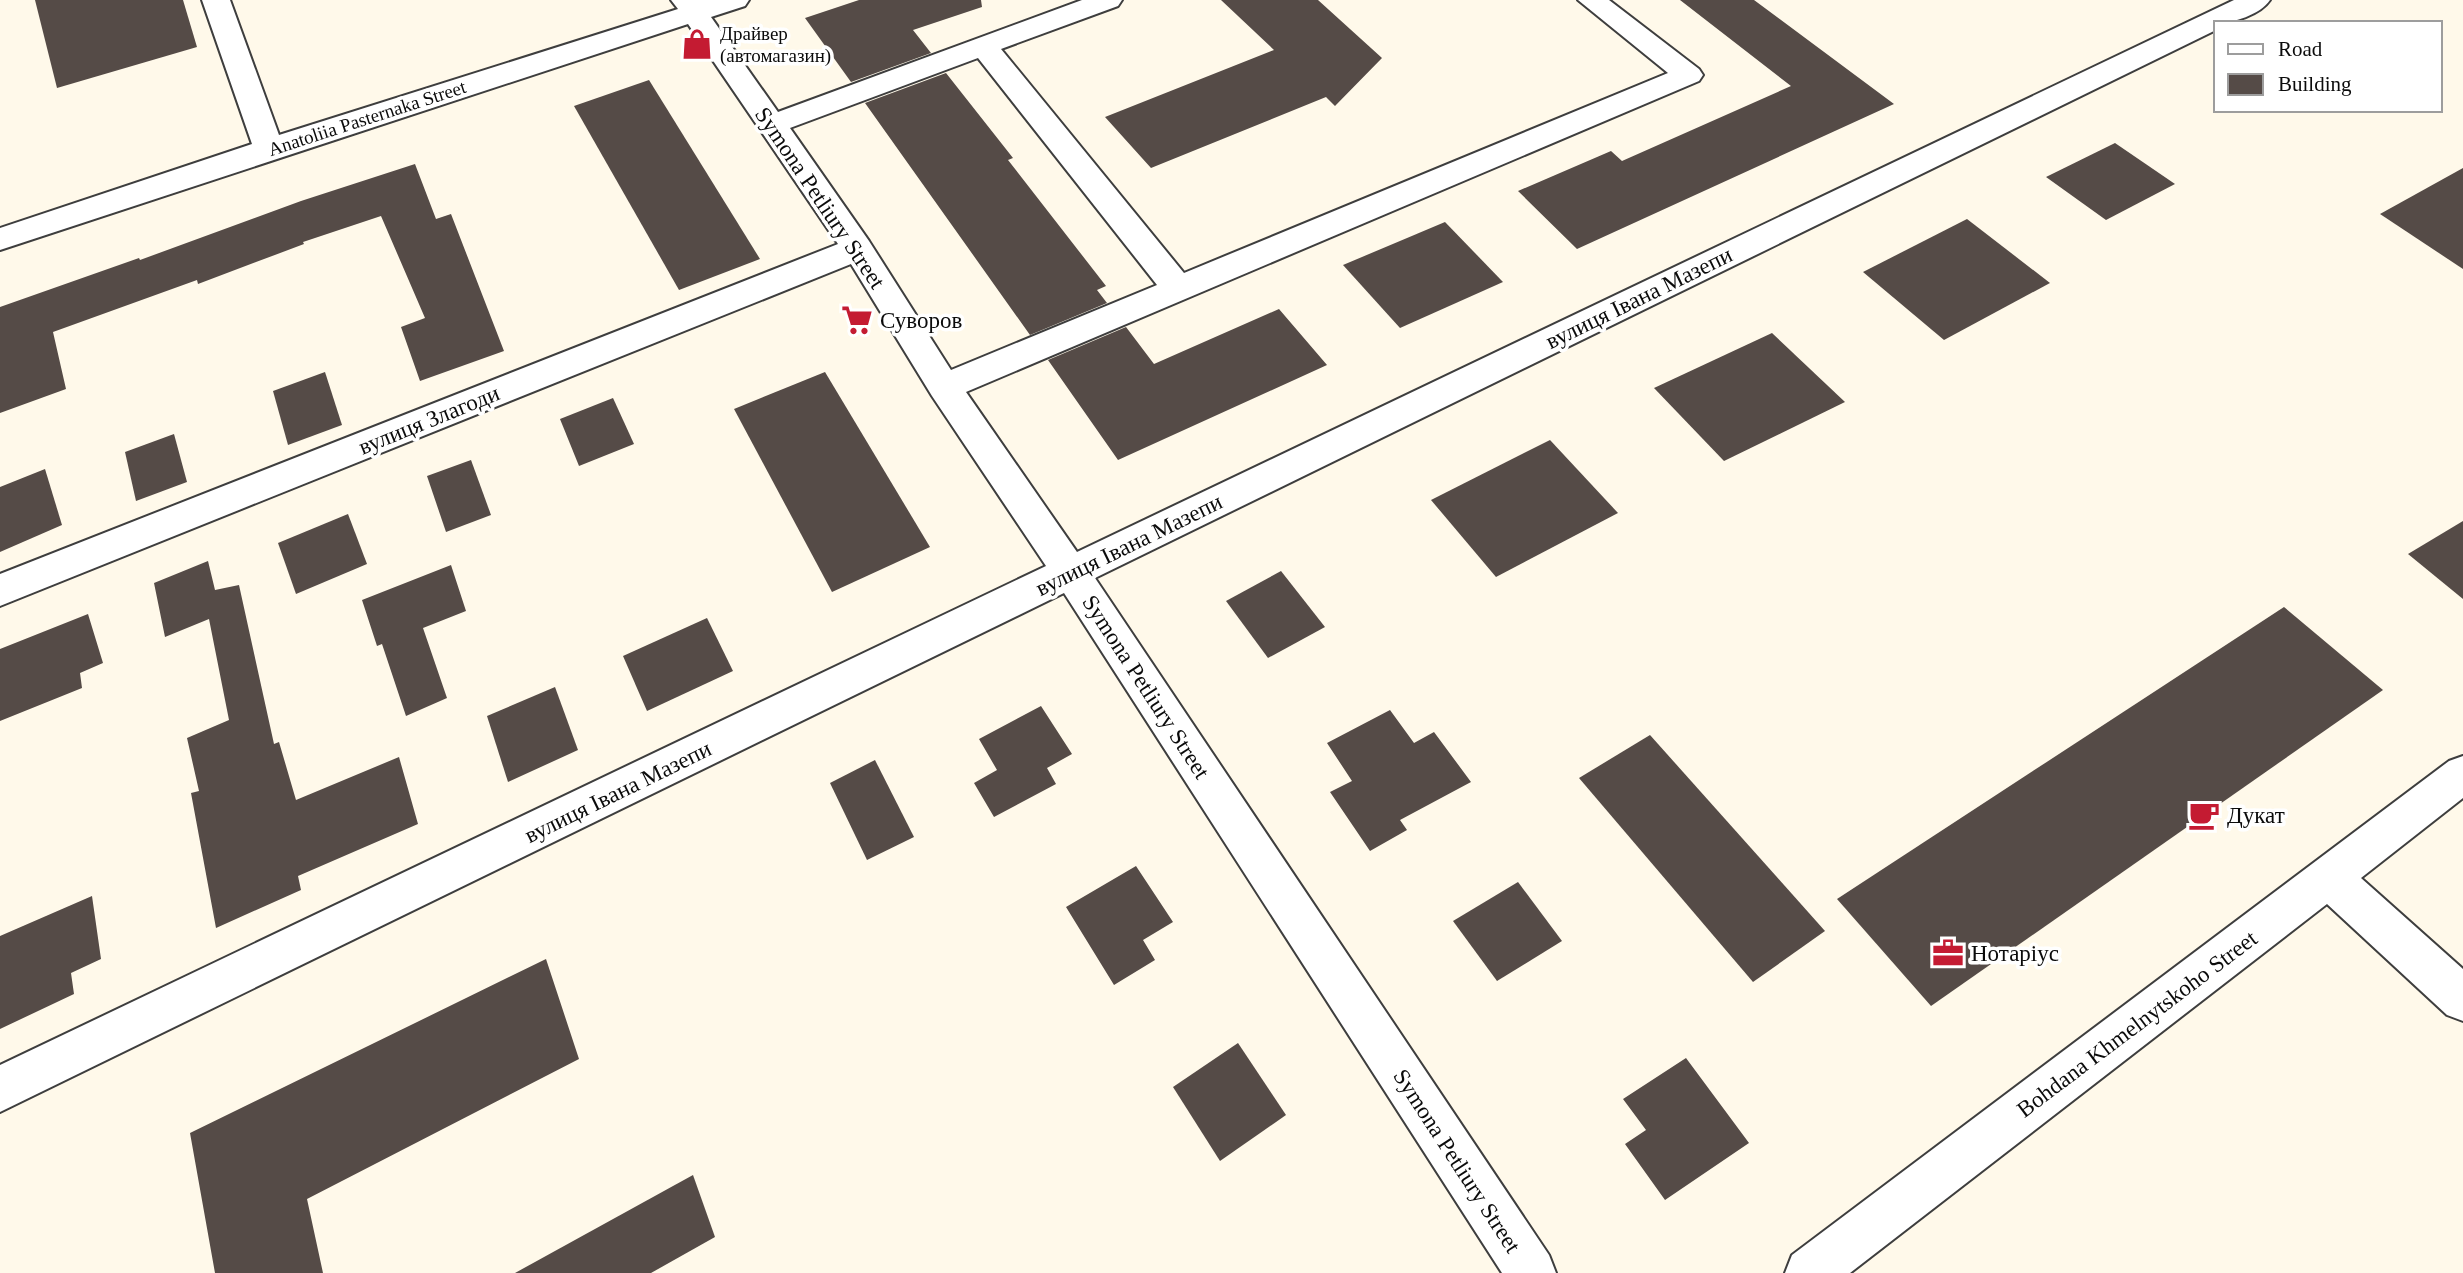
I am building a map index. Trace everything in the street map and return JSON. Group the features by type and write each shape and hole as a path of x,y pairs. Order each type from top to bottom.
{"street":[{"path":"216,0 269,149"},
{"name":"Anatoliia Pasternaka Street","path":"0,239 690,7 736,0"},
{"path":"770,125 1108,0"},
{"path":"944,387 1689,75 1592,0"},
{"name":"вулиця Івана Мазепи","path":"0,1089 2256,0"},
{"name":"Symona Petliury Street","path":"690,7 858,249 944,387 1072,573 1531,1273"},
{"path":"984,47 1178,288"},
{"name":"вулиця Злагоди","path":"0,590 858,249"},
{"name":"Bohdana Khmelnytskoho Street","path":"1810,1273 2463,774"},
{"path":"2330,878 2463,999"}],"building":[{"path":"35,0 183,0 197,47 57,88"},
{"path":"859,0 981,0 982,7 913,30 931,53 851,82 805,18"},
{"path":"1221,0 1318,0 1382,58 1335,106 1326,97 1151,168 1105,117 1274,50"},
{"path":"1680,0 1754,0 1894,104 1577,249 1518,191 1611,151 1622,161 1791,86"},
{"path":"946,73 1013,158 1008,160 1106,286 1097,290 1107,303 1030,335 865,103"},
{"path":"649,80 760,259 679,290 574,106"},
{"path":"2115,143 2175,184 2106,220 2046,177"},
{"path":"415,164 436,219 451,214 504,351 420,381 401,327 425,318 381,216 303,242 304,244 198,284 197,280 53,332 66,389 0,413 0,307 139,258 140,260 301,201"},
{"path":"2463,168 2463,269 2380,214"},
{"path":"1967,219 2050,283 1944,340 1863,272"},
{"path":"1445,222 1503,282 1400,328 1343,265"},
{"path":"1279,309 1327,365 1118,460 1048,360 1126,327 1154,364"},
{"path":"1772,333 1845,402 1724,461 1654,388"},
{"path":"325,372 342,425 288,445 273,391"},
{"path":"825,372 930,547 832,592 734,409"},
{"path":"613,398 634,444 579,466 560,419"},
{"path":"174,434 187,482 136,501 125,452"},
{"path":"1550,440 1618,513 1496,577 1431,500"},
{"path":"471,460 491,515 446,532 427,476"},
{"path":"45,469 62,525 0,552 0,487"},
{"path":"348,514 367,564 296,594 278,543"},
{"path":"2463,521 2463,599 2408,554"},
{"path":"208,561 215,590 239,585 274,744 279,742 296,800 399,757 418,824 298,876 301,890 216,928 191,793 199,791 187,738 229,720 209,619 165,637 154,583"},
{"path":"451,565 466,611 423,628 447,698 406,716 382,644 377,646 362,600"},
{"path":"1281,571 1325,627 1268,658 1226,601"},
{"path":"2284,607 2383,690 1931,1006 1837,899"},
{"path":"88,614 103,663 80,673 82,688 0,721 0,649"},
{"path":"707,618 733,671 647,711 623,656"},
{"path":"555,687 578,750 508,782 487,716"},
{"path":"1041,706 1072,754 1047,768 1056,784 994,817 974,783 997,770 979,739"},
{"path":"1390,710 1414,743 1434,732 1471,782 1400,820 1407,830 1370,851 1330,792 1352,781 1327,743"},
{"path":"1650,735 1825,931 1753,982 1579,778"},
{"path":"875,760 914,837 867,860 830,783"},
{"path":"1136,866 1173,922 1143,940 1155,960 1114,985 1066,907"},
{"path":"1518,882 1562,941 1497,981 1453,921"},
{"path":"92,896 101,959 71,973 74,994 0,1029 0,936"},
{"path":"546,959 579,1059 307,1199 323,1273 215,1273 190,1133"},
{"path":"1238,1043 1286,1115 1220,1161 1173,1087"},
{"path":"1686,1058 1749,1143 1665,1200 1625,1144 1646,1130 1623,1099"},
{"path":"693,1175 715,1237 651,1273 515,1273"}],"place":[{"name":"Драйвер (автомагазин)","path":"697,44"},
{"name":"Суворов","path":"857,320"},
{"name":"Дукат","path":"2204,815"},
{"name":"Нотаріус","path":"1948,953"}]}
